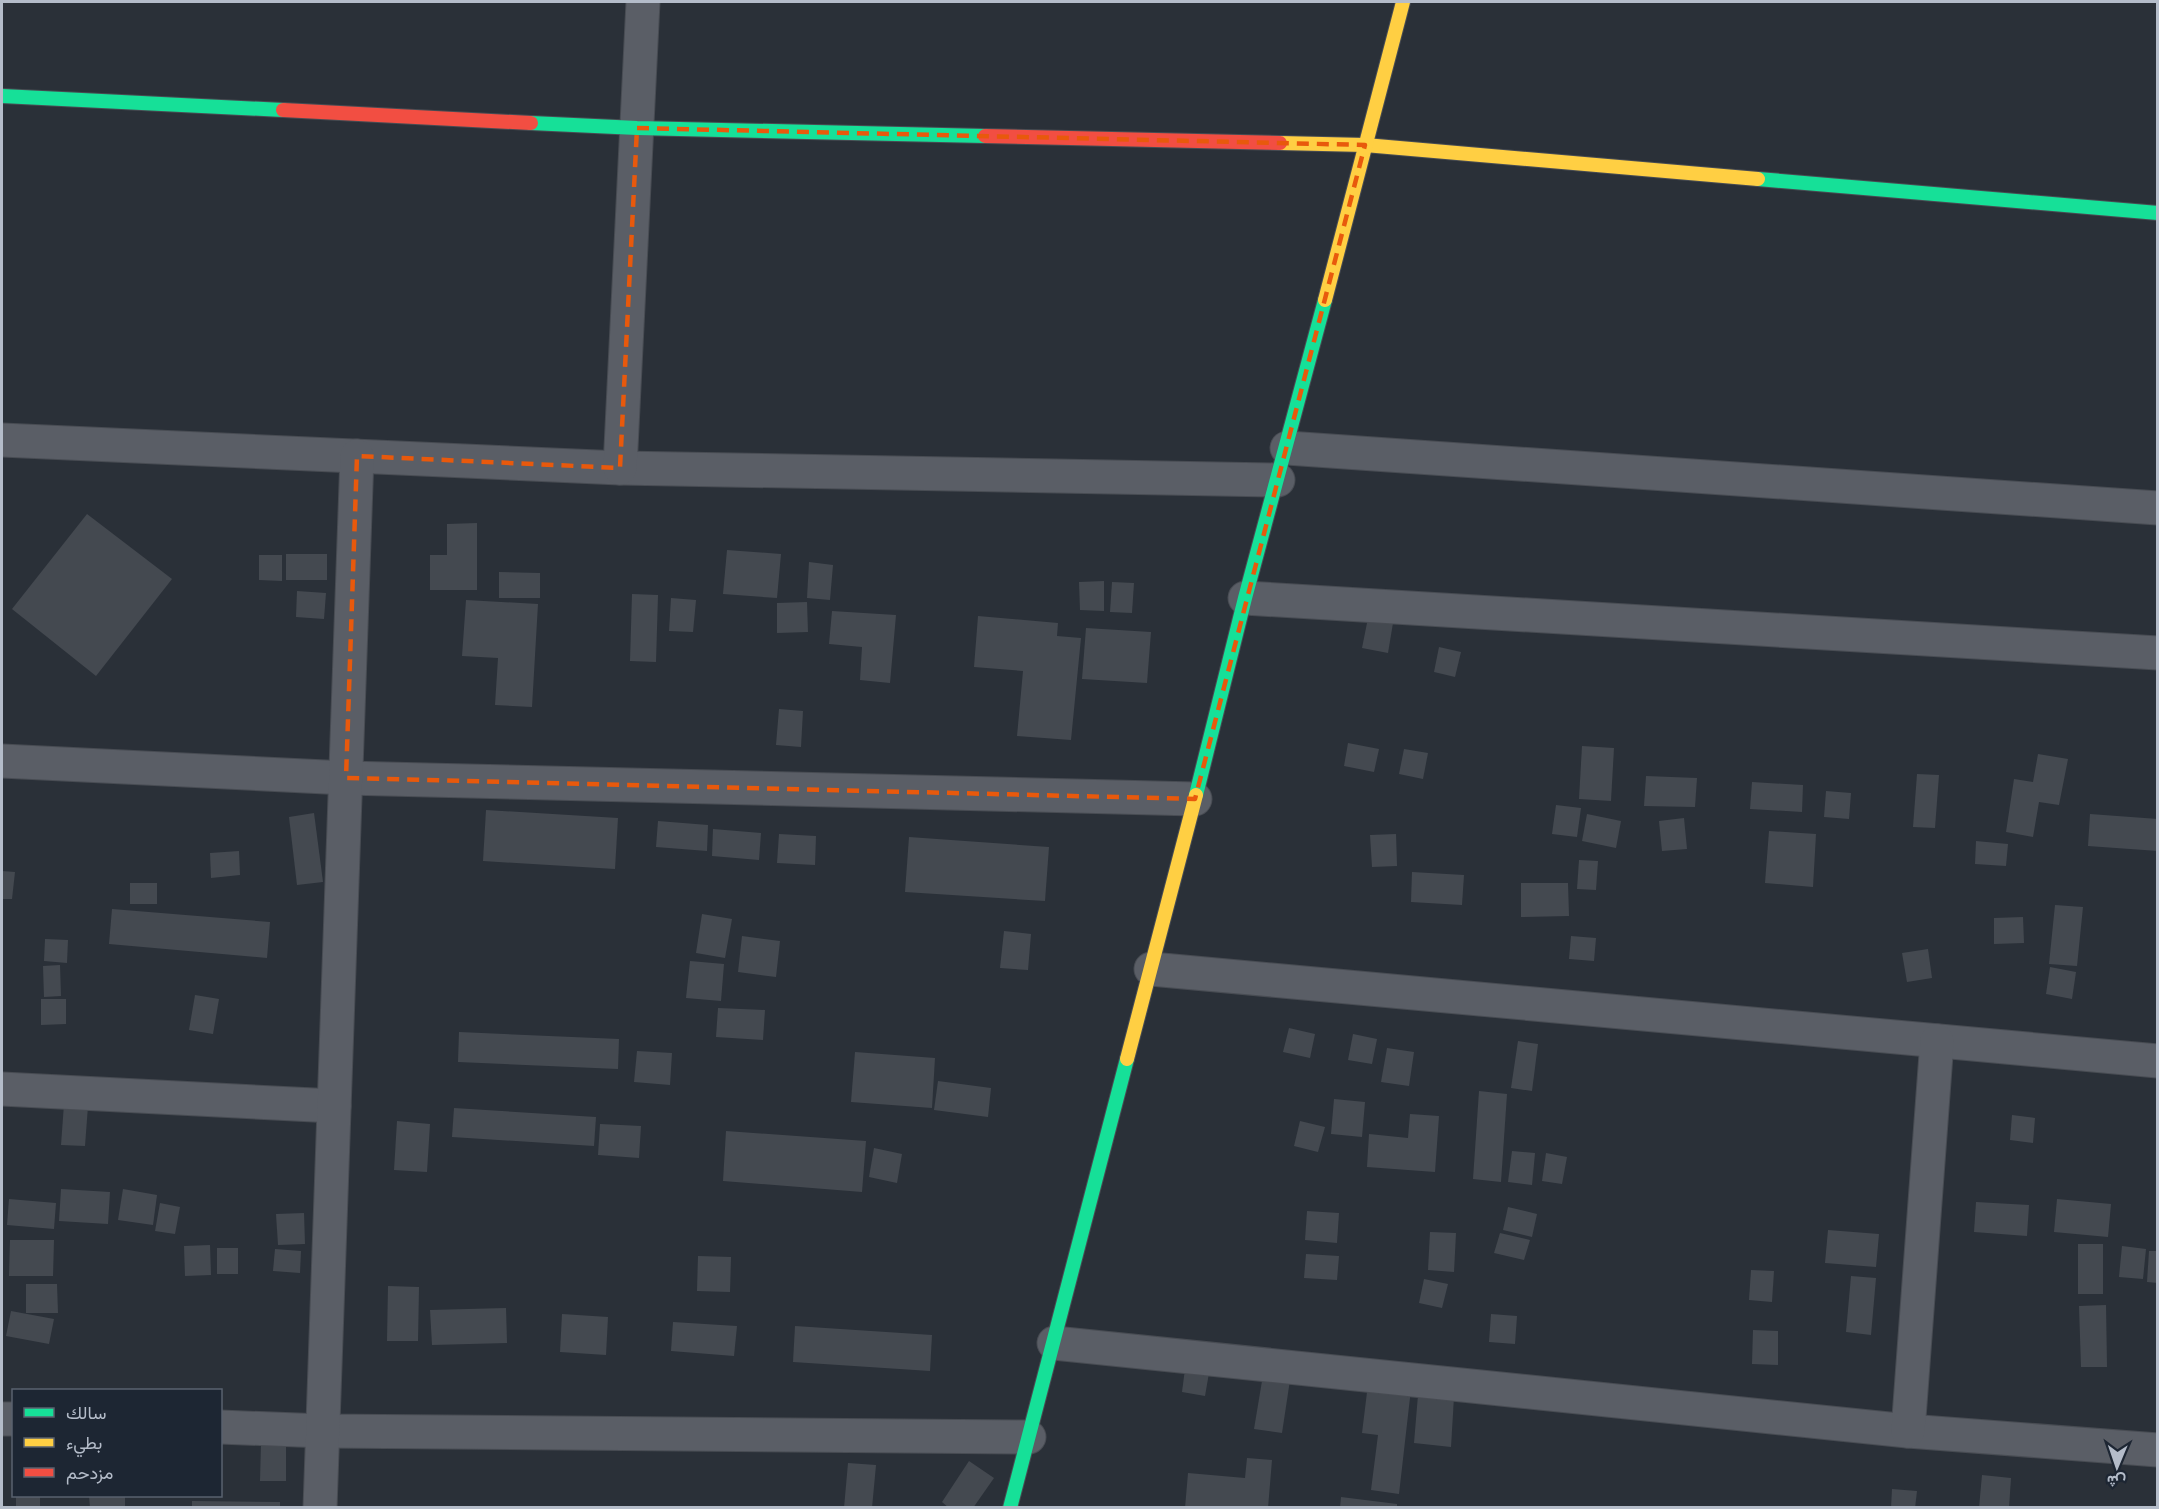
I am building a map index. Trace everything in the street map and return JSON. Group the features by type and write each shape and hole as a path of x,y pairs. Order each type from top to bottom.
{"street":[{"path":"620,468 643,2"},
{"path":"1010,1508 1195,799 1245,598 1287,448 1403,2"},
{"path":"2,96 637,128 1365,146 2157,213"},
{"path":"2,440 620,468 1278,480"},
{"path":"1287,448 2157,508"},
{"path":"320,1508 357,456"},
{"path":"1245,598 2157,653"},
{"path":"2,761 346,778 1195,799"},
{"path":"1151,969 2157,1061"},
{"path":"1908,1431 1937,1041"},
{"path":"2,1089 334,1106"},
{"path":"1054,1343 1908,1431 2157,1450"},
{"path":"222,1427 323,1431 1029,1437"}],"highlighted area":[{"path":"637,128 1365,145 1195,799 346,778 357,456 620,468"}],"building":[{"path":"87,514 172,579 96,676 12,609"},
{"path":"477,523 477,590 430,590 430,555 447,555 447,524"},
{"path":"727,550 781,554 777,598 723,594"},
{"path":"286,554 327,554 327,580 286,580"},
{"path":"259,555 282,555 282,581 259,580"},
{"path":"809,562 833,565 830,600 807,598"},
{"path":"499,572 540,573 540,598 499,598"},
{"path":"1104,581 1104,611 1080,610 1079,582"},
{"path":"1112,582 1134,583 1132,613 1110,612"},
{"path":"297,591 326,593 324,619 296,617"},
{"path":"632,594 658,595 656,662 630,661"},
{"path":"671,598 696,600 693,632 669,631"},
{"path":"466,600 538,604 532,707 495,705 498,658 462,656"},
{"path":"807,602 808,632 777,633 777,603"},
{"path":"832,611 896,615 890,683 860,680 862,647 829,644"},
{"path":"978,616 1058,623 1057,636 1081,638 1071,740 1017,736 1023,671 974,667"},
{"path":"1368,618 1393,623 1388,653 1362,648"},
{"path":"1086,628 1151,632 1147,683 1082,679"},
{"path":"1439,647 1461,652 1455,677 1434,672"},
{"path":"779,709 803,711 801,747 776,745"},
{"path":"1348,743 1379,749 1374,772 1344,766"},
{"path":"1582,746 1614,748 1611,801 1579,799"},
{"path":"1404,749 1428,753 1423,779 1399,774"},
{"path":"2038,754 2068,759 2059,805 2039,802 2033,837 2006,832 2014,779 2033,782"},
{"path":"1917,774 1939,775 1935,828 1913,827"},
{"path":"1646,776 1697,778 1695,807 1644,806"},
{"path":"1752,782 1803,785 1802,812 1750,809"},
{"path":"1826,791 1851,793 1849,819 1824,817"},
{"path":"1556,805 1581,808 1577,837 1552,834"},
{"path":"486,810 618,818 615,869 483,861"},
{"path":"314,813 323,882 297,885 289,817"},
{"path":"1587,814 1621,821 1616,848 1582,841"},
{"path":"2090,814 2158,819 2158,851 2088,846"},
{"path":"1684,818 1687,849 1662,851 1659,821"},
{"path":"658,821 708,825 707,851 656,847"},
{"path":"713,829 761,833 759,860 712,856"},
{"path":"1769,831 1816,834 1813,887 1765,883"},
{"path":"779,834 816,836 815,865 777,863"},
{"path":"1396,834 1397,866 1372,867 1370,835"},
{"path":"909,837 1049,847 1045,901 905,892"},
{"path":"1976,841 2008,844 2006,866 1975,864"},
{"path":"239,851 240,875 211,878 210,853"},
{"path":"1579,860 1598,861 1596,890 1577,889"},
{"path":"2,871 15,872 12,899 2,899"},
{"path":"1412,872 1464,875 1462,905 1411,902"},
{"path":"130,883 157,883 157,904 130,904"},
{"path":"1521,883 1568,883 1569,916 1521,917"},
{"path":"2055,905 2083,907 2077,966 2049,964"},
{"path":"112,909 270,922 267,958 109,944"},
{"path":"702,914 732,919 725,958 696,953"},
{"path":"2023,917 2024,943 1994,944 1994,918"},
{"path":"1004,931 1031,934 1028,970 1000,968"},
{"path":"742,936 780,941 776,977 738,972"},
{"path":"1571,936 1596,938 1594,961 1569,959"},
{"path":"45,939 68,940 67,963 44,961"},
{"path":"1928,949 1932,978 1907,982 1902,953"},
{"path":"690,961 724,964 721,1001 686,998"},
{"path":"60,965 61,996 44,997 43,966"},
{"path":"2050,967 2076,972 2072,999 2046,994"},
{"path":"195,995 219,999 213,1034 189,1030"},
{"path":"41,999 66,999 66,1024 41,1025"},
{"path":"718,1008 765,1010 763,1040 716,1037"},
{"path":"1289,1028 1315,1034 1310,1058 1283,1052"},
{"path":"459,1032 619,1039 618,1069 458,1062"},
{"path":"1353,1034 1377,1039 1372,1064 1348,1060"},
{"path":"1518,1041 1538,1044 1532,1091 1511,1088"},
{"path":"1387,1048 1414,1052 1409,1086 1381,1082"},
{"path":"637,1051 672,1053 670,1085 634,1082"},
{"path":"855,1052 935,1058 932,1108 851,1102"},
{"path":"938,1081 991,1088 988,1117 934,1110"},
{"path":"1479,1091 1507,1094 1501,1182 1473,1179"},
{"path":"1334,1099 1365,1102 1362,1137 1331,1134"},
{"path":"64,1104 88,1106 85,1146 61,1145"},
{"path":"454,1108 596,1117 594,1146 452,1137"},
{"path":"1410,1114 1439,1116 1435,1172 1367,1167 1369,1134 1408,1138"},
{"path":"2012,1115 2035,1118 2033,1143 2010,1140"},
{"path":"397,1121 430,1124 427,1172 394,1170"},
{"path":"1300,1121 1325,1127 1318,1152 1294,1146"},
{"path":"600,1124 641,1126 639,1158 598,1155"},
{"path":"726,1131 866,1141 862,1192 723,1181"},
{"path":"874,1148 902,1154 897,1183 869,1177"},
{"path":"1512,1151 1535,1153 1532,1185 1508,1182"},
{"path":"1546,1153 1567,1157 1562,1184 1542,1181"},
{"path":"61,1189 110,1192 108,1224 59,1221"},
{"path":"123,1189 157,1195 153,1225 118,1220"},
{"path":"9,1199 56,1203 54,1229 7,1225"},
{"path":"2057,1199 2111,1204 2108,1237 2054,1232"},
{"path":"1976,1202 2029,1205 2027,1236 1974,1232"},
{"path":"160,1203 180,1207 175,1234 155,1231"},
{"path":"1508,1207 1537,1214 1532,1237 1503,1230"},
{"path":"1307,1211 1339,1213 1337,1243 1305,1240"},
{"path":"304,1213 305,1244 278,1245 276,1214"},
{"path":"1828,1230 1879,1234 1876,1267 1825,1263"},
{"path":"1430,1232 1456,1233 1454,1272 1428,1270"},
{"path":"1500,1233 1530,1240 1524,1260 1494,1253"},
{"path":"10,1240 54,1240 53,1276 9,1276"},
{"path":"2078,1244 2103,1244 2103,1294 2078,1294"},
{"path":"210,1245 211,1275 185,1276 184,1246"},
{"path":"2122,1246 2146,1249 2143,1279 2119,1277"},
{"path":"217,1248 238,1248 238,1274 217,1274"},
{"path":"275,1249 301,1251 300,1273 273,1271"},
{"path":"2149,1251 2158,1251 2158,1283 2147,1282"},
{"path":"1306,1254 1339,1256 1337,1280 1304,1278"},
{"path":"698,1256 731,1257 730,1292 697,1291"},
{"path":"1751,1270 1774,1271 1772,1302 1749,1300"},
{"path":"1851,1276 1876,1278 1871,1335 1846,1332"},
{"path":"1424,1279 1448,1284 1442,1308 1419,1303"},
{"path":"26,1284 57,1284 58,1313 26,1313"},
{"path":"388,1286 419,1287 418,1341 387,1341"},
{"path":"2106,1305 2107,1367 2081,1367 2079,1306"},
{"path":"506,1308 507,1343 432,1345 430,1310"},
{"path":"11,1311 54,1319 49,1344 6,1336"},
{"path":"562,1314 608,1317 606,1355 560,1352"},
{"path":"1491,1314 1517,1316 1515,1344 1489,1342"},
{"path":"673,1322 737,1326 734,1356 671,1351"},
{"path":"795,1326 932,1335 930,1371 793,1362"},
{"path":"1753,1330 1778,1331 1778,1365 1752,1364"},
{"path":"1185,1369 1209,1373 1205,1396 1182,1392"},
{"path":"1263,1375 1290,1380 1282,1433 1254,1429"},
{"path":"1368,1384 1411,1389 1399,1494 1371,1490 1378,1435 1362,1433"},
{"path":"1418,1395 1454,1397 1451,1447 1414,1443"},
{"path":"261,1443 286,1443 286,1481 260,1481"},
{"path":"1247,1458 1272,1460 1268,1508 1185,1508 1188,1473 1245,1478"},
{"path":"969,1461 994,1478 973,1508 949,1508 942,1502"},
{"path":"848,1463 876,1465 872,1508 844,1508"},
{"path":"1982,1475 2011,1478 2009,1508 1979,1508"},
{"path":"1892,1489 1917,1491 1915,1508 1891,1508"},
{"path":"16,1497 40,1497 40,1508 16,1508"},
{"path":"89,1497 125,1497 125,1508 90,1508"},
{"path":"1341,1497 1397,1504 1397,1508 1340,1508"},
{"path":"192,1501 280,1502 280,1508 192,1508"}],"traffic: fast":[{"path":"2,96 283,110"},
{"path":"531,123 637,128 985,136"},
{"path":"1758,179 2158,213"},
{"path":"1196,795 1245,598 1325,300"},
{"path":"1010,1508 1127,1059"}],"traffic: slow":[{"path":"1325,300 1403,2"},
{"path":"1280,143 1365,145 1758,179"},
{"path":"1127,1059 1196,795"}],"traffic: jam":[{"path":"283,110 531,123"},
{"path":"985,136 1280,143"}]}
